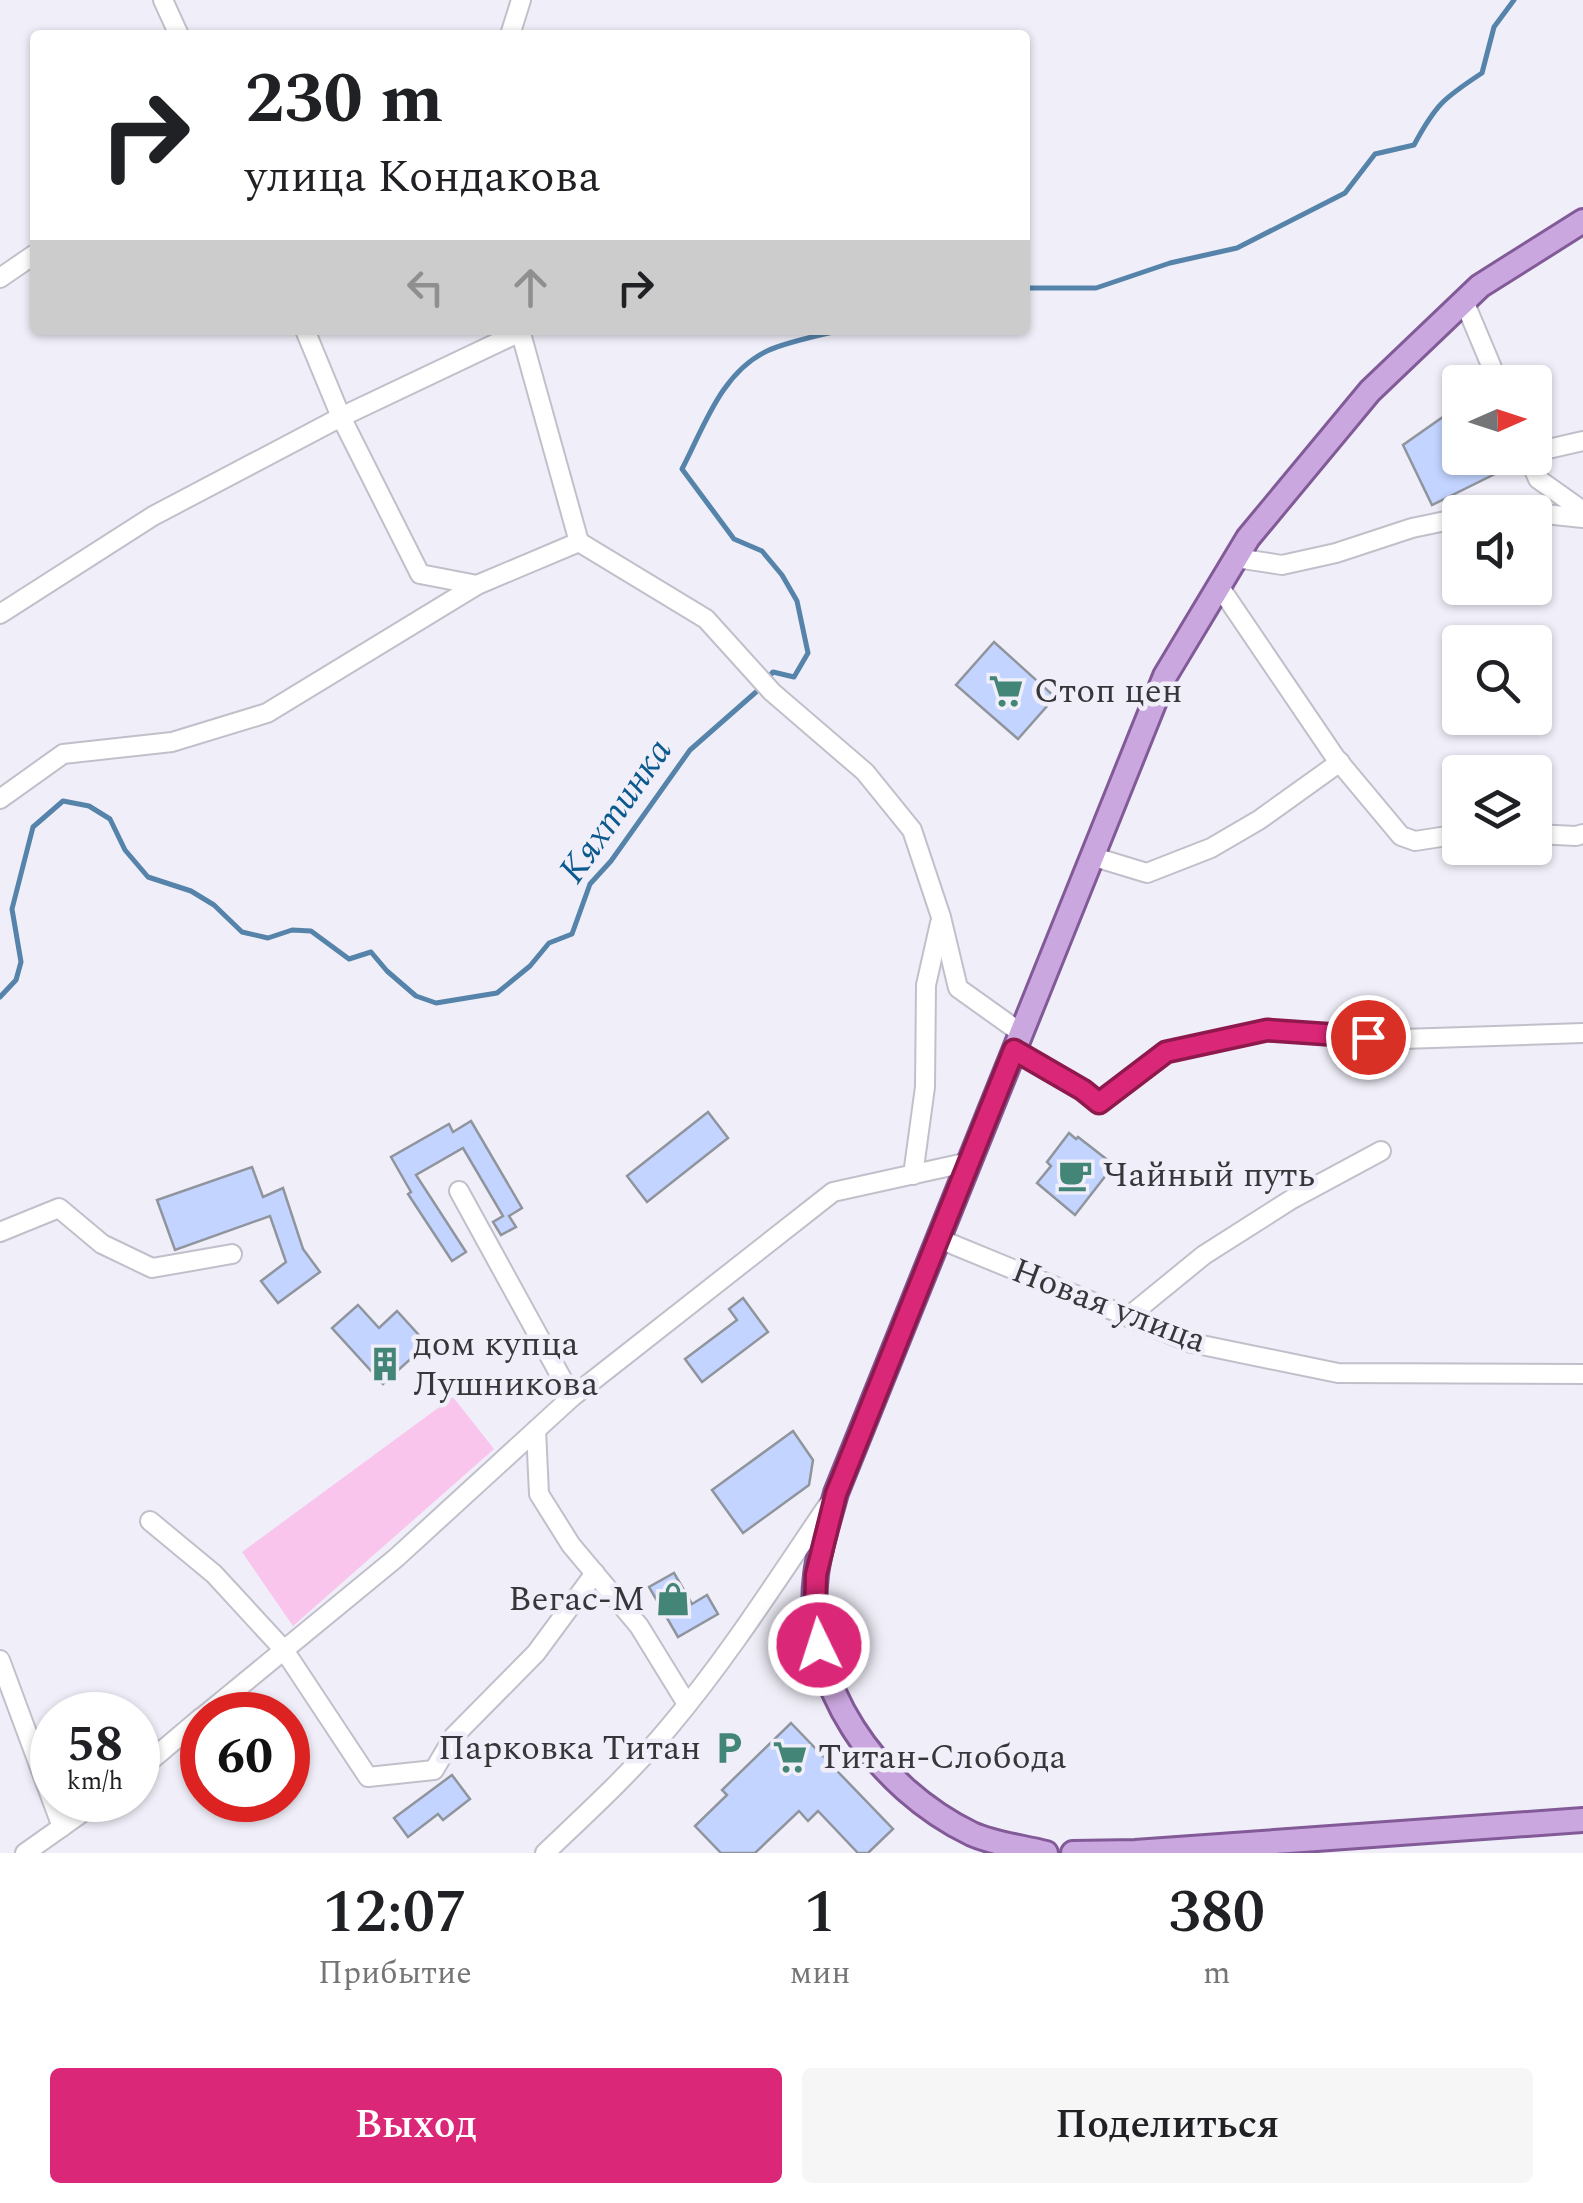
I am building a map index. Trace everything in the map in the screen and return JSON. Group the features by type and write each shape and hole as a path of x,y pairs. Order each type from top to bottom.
{"main road":[{"path":"1046,1853 974,1835 920,1801 880,1763 848,1723 823,1669 815,1621 816,1575 836,1494 1165,676 1248,538 1370,391 1480,286 1583,221"},
{"path":"1073,1853 1284,1848 1583,1820"},
{"path":"1478,1829 1583,1838"}],"street":[{"path":"163,0 177,30"},
{"path":"512,30 521,0"},
{"path":"0,278 30,257"},
{"path":"1464,301 1491,365"},
{"path":"307,335 341,418 420,574 477,585"},
{"path":"0,614 153,516 512,335"},
{"path":"521,335 579,542 706,618 772,692 865,772 912,830 941,918 958,988 1017,1042 1099,1103 1166,1052 1267,1030 1402,1039 1583,1034"},
{"path":"1552,448 1583,441"},
{"path":"1536,475 1583,515"},
{"path":"1552,514 1583,515"},
{"path":"1236,558 1282,565 1442,522"},
{"path":"0,799 63,754 172,742 267,713 477,585 579,542"},
{"path":"1220,586 1340,762 1402,836 1415,840 1442,836"},
{"path":"1092,856 1147,872 1211,848 1340,762"},
{"path":"1552,835 1583,834"},
{"path":"913,1175 926,1087 926,986 941,918"},
{"path":"1128,1317 1204,1255 1292,1199 1381,1151"},
{"path":"233,1692 396,1558 572,1397 833,1192 970,1162"},
{"path":"460,1191 572,1397"},
{"path":"0,1232 59,1208 102,1244 152,1268 232,1254"},
{"name":"Новая улица","path":"937,1238 1192,1343 1338,1374 1583,1374"},
{"path":"536,1430 539,1494 571,1545 639,1626 687,1704"},
{"path":"546,1853 670,1726 756,1612 836,1494"},
{"path":"150,1521 214,1574 284,1650 368,1778 434,1770 454,1736 536,1653 595,1574"},
{"path":"0,1660 62,1827"},
{"path":"160,1753 180,1736"},
{"path":"25,1853 69,1822"}],"shaded area":[{"path":"453,1397 494,1449 293,1626 242,1552"}],"building":[{"path":"1442,418 1442,475 1493,475 1452,495 1442,495 1442,500 1432,505 1403,445"},
{"name":"Стоп цен","path":"994,642 1055,697 1018,739 956,685"},
{"path":"708,1112 728,1138 647,1202 627,1176"},
{"path":"471,1121 522,1208 509,1216 516,1227 501,1235 493,1222 503,1216 463,1148 416,1175 466,1252 452,1261 408,1194 411,1192 391,1157 449,1124 453,1132"},
{"name":"Чайный путь","path":"1069,1133 1114,1165 1075,1215 1037,1183"},
{"path":"252,1167 263,1197 283,1188 303,1249 320,1272 278,1303 261,1281 286,1262 270,1216 175,1250 157,1200"},
{"path":"743,1298 768,1332 702,1382 685,1359 737,1320 729,1309"},
{"name":"дом купца Лушникова","path":"358,1305 379,1328 397,1311 427,1344 383,1384 332,1328"},
{"path":"793,1431 813,1460 809,1485 743,1533 712,1490"},
{"name":"Вегас-М","path":"674,1573 692,1604 707,1595 718,1614 678,1637 649,1587"},
{"name":"Титан-Слобода","path":"791,1723 893,1829 868,1853 858,1853 818,1811 808,1821 799,1811 755,1853 721,1853 695,1826 727,1795 722,1790"},
{"path":"452,1775 470,1799 443,1820 438,1814 408,1837 394,1818"}],"waterway":[{"name":"Кяхтинка","path":"1030,288 1096,288 1170,263 1237,248 1345,193 1375,154 1414,145 1442,103 1482,73 1494,27 1514,0"},
{"name":"Кяхтинка","path":"767,679 773,672 794,677 808,653 797,601 762,551 734,539 682,469 716,403 737,373 767,351 823,335"},
{"name":"Кяхтинка","path":"0,997 16,980 21,962 12,909 33,827 63,801 89,806 110,819 125,850 148,877 191,891 214,905 242,932 268,938 292,930 311,931 349,959 371,952 416,996 436,1003 497,993 530,966 549,943 572,934 590,884 611,861 690,750 756,692"}],"place":[{"name":"Стоп цен","path":"1006,691"},
{"name":"Чайный путь","path":"1075,1175"},
{"name":"дом купца Лушникова","path":"385,1364"},
{"name":"Вегас-М","path":"673,1599"},
{"name":"Парковка Титан","path":"729,1748"},
{"name":"Титан-Слобода","path":"790,1757"}],"route":[{"path":"819,1645 816,1575 836,1494 1014,1050 1099,1103 1166,1052 1267,1030 1368,1037"}]}
